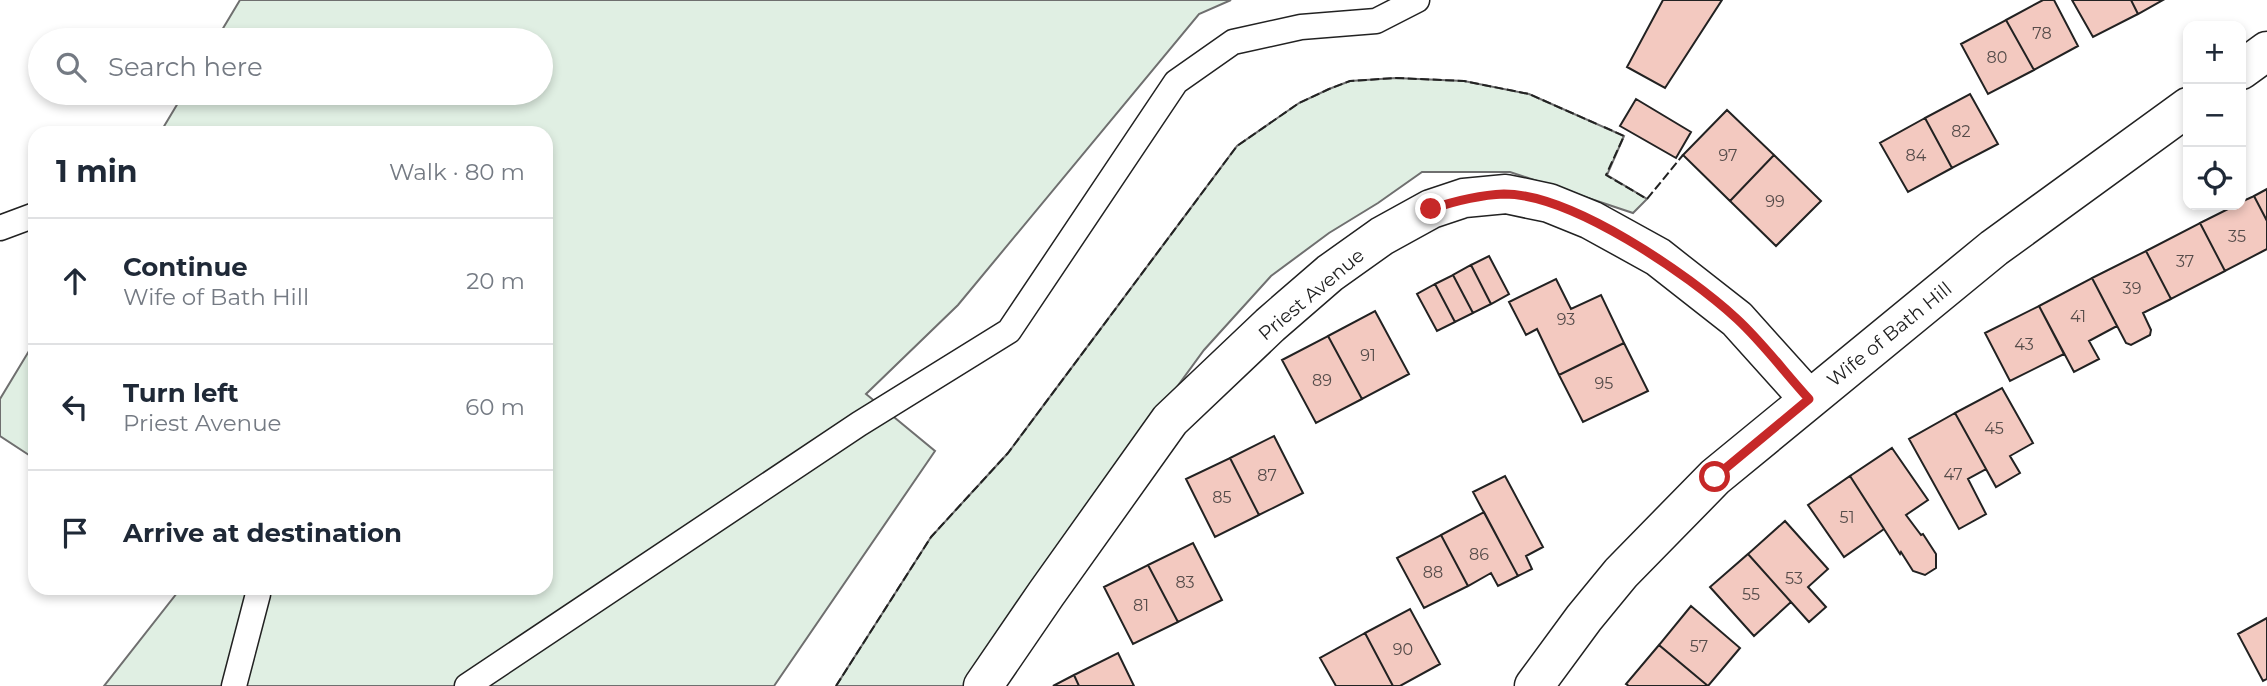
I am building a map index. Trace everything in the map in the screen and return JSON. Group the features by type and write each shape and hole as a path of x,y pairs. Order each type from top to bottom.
{"street":[{"path":"2246,66 2267,51"},
{"name":"Wife of Bath Hill","path":"1534,686 1621,573 1715,477 1994,248 2183,111"},
{"name":"Priest Avenue","path":"983,686 1170,419 1330,273 1382,236 1431,209 1464,198 1506,194 1549,203 1591,220 1658,257 1737,320 1809,399"}],"lane":[{"path":"467,686 859,424 1009,331 1176,82 1233,42 1301,27 1376,21 1417,0"},
{"path":"0,228 28,218"},
{"path":"234,686 258,595"}],"green space":[{"path":"240,0 1231,0 1199,14 958,305 866,394 935,451 774,686 104,686 176,595 553,595 553,126 164,126 177,105 553,105 553,28 223,28"},
{"path":"1396,78 1464,81 1529,94 1624,136 1607,175 1647,199 1633,213 1510,172 1422,172 1329,233 1271,276 1204,350 1031,587 966,686 836,686 931,537 1008,453 1237,146 1299,103 1329,89 1350,81"},
{"path":"28,353 28,454 0,436 0,399"}],"building":[{"path":"1663,0 1722,0 1665,88 1627,67"},
{"path":"2043,0 2054,0 2078,46 2034,70 2006,20"},
{"path":"2072,0 2131,0 2138,14 2093,37"},
{"path":"2131,0 2163,0 2138,14"},
{"path":"2006,20 2034,70 1988,94 1961,44"},
{"path":"1970,94 1998,144 1952,168 1925,118"},
{"path":"1636,99 1691,132 1676,158 1620,126"},
{"path":"1727,110 1774,155 1730,201 1683,155"},
{"path":"1925,118 1952,168 1908,192 1880,143"},
{"path":"1774,155 1821,201 1776,246 1730,201"},
{"path":"2267,189 2267,221 2254,196"},
{"path":"2254,196 2267,221 2267,249 2225,271 2200,223 2226,210 2246,210 2246,200"},
{"path":"2200,223 2225,271 2171,299 2146,251"},
{"path":"2146,251 2171,299 2143,313 2151,330 2150,335 2131,345 2126,343 2092,278"},
{"path":"1489,256 1509,294 1491,304 1471,265"},
{"path":"1471,265 1491,304 1473,313 1453,275"},
{"path":"1453,275 1473,313 1455,322 1435,284"},
{"path":"2092,278 2117,326 2089,341 2099,359 2074,372 2039,306"},
{"path":"1556,279 1571,309 1601,295 1624,343 1559,375 1537,329 1526,335 1509,302"},
{"path":"1435,284 1455,322 1437,331 1417,294"},
{"path":"2039,306 2064,354 2010,381 1985,333"},
{"path":"1375,311 1409,374 1362,399 1328,336"},
{"path":"1328,336 1362,399 1316,423 1282,360"},
{"path":"1624,343 1648,391 1583,422 1559,375"},
{"path":"2002,388 2033,443 2010,456 2020,473 1996,487 1955,413"},
{"path":"1955,413 1986,469 1968,479 1986,514 1959,529 1909,439"},
{"path":"1274,436 1303,493 1259,515 1230,458"},
{"path":"1892,448 1928,500 1906,515 1936,554 1936,568 1925,575 1913,571 1901,552 1900,554 1850,476"},
{"path":"1230,458 1259,515 1215,537 1186,479"},
{"path":"1505,476 1543,547 1526,556 1532,569 1518,576 1473,492"},
{"path":"1850,476 1884,529 1844,557 1808,505"},
{"path":"1484,512 1518,576 1498,586 1491,573 1468,586 1441,535"},
{"path":"1785,521 1828,569 1808,587 1826,607 1809,622 1748,554"},
{"path":"1441,535 1468,586 1424,608 1397,558"},
{"path":"1193,543 1222,600 1178,622 1148,565"},
{"path":"1748,554 1791,602 1754,636 1710,587"},
{"path":"1148,565 1178,622 1133,644 1104,587"},
{"path":"1691,606 1740,648 1708,686 1659,645"},
{"path":"1410,609 1440,664 1400,686 1393,686 1365,633"},
{"path":"2267,618 2267,679 2263,681 2238,634"},
{"path":"1365,633 1393,686 1336,686 1320,658"},
{"path":"1659,645 1708,686 1626,684"},
{"path":"1118,653 1134,686 1079,686 1074,675"},
{"path":"1074,675 1079,686 1053,686"}],"fence":[{"path":"836,686 931,537 1008,453 1237,146 1299,103 1329,89 1350,81 1396,78 1464,81 1529,94 1599,125"},
{"path":"1604,127 1624,136 1606,175 1647,199 1683,155"}],"route":[{"path":"1431,209 1464,198 1506,194 1549,203 1591,220 1658,257 1737,320 1809,399 1715,477"}]}
